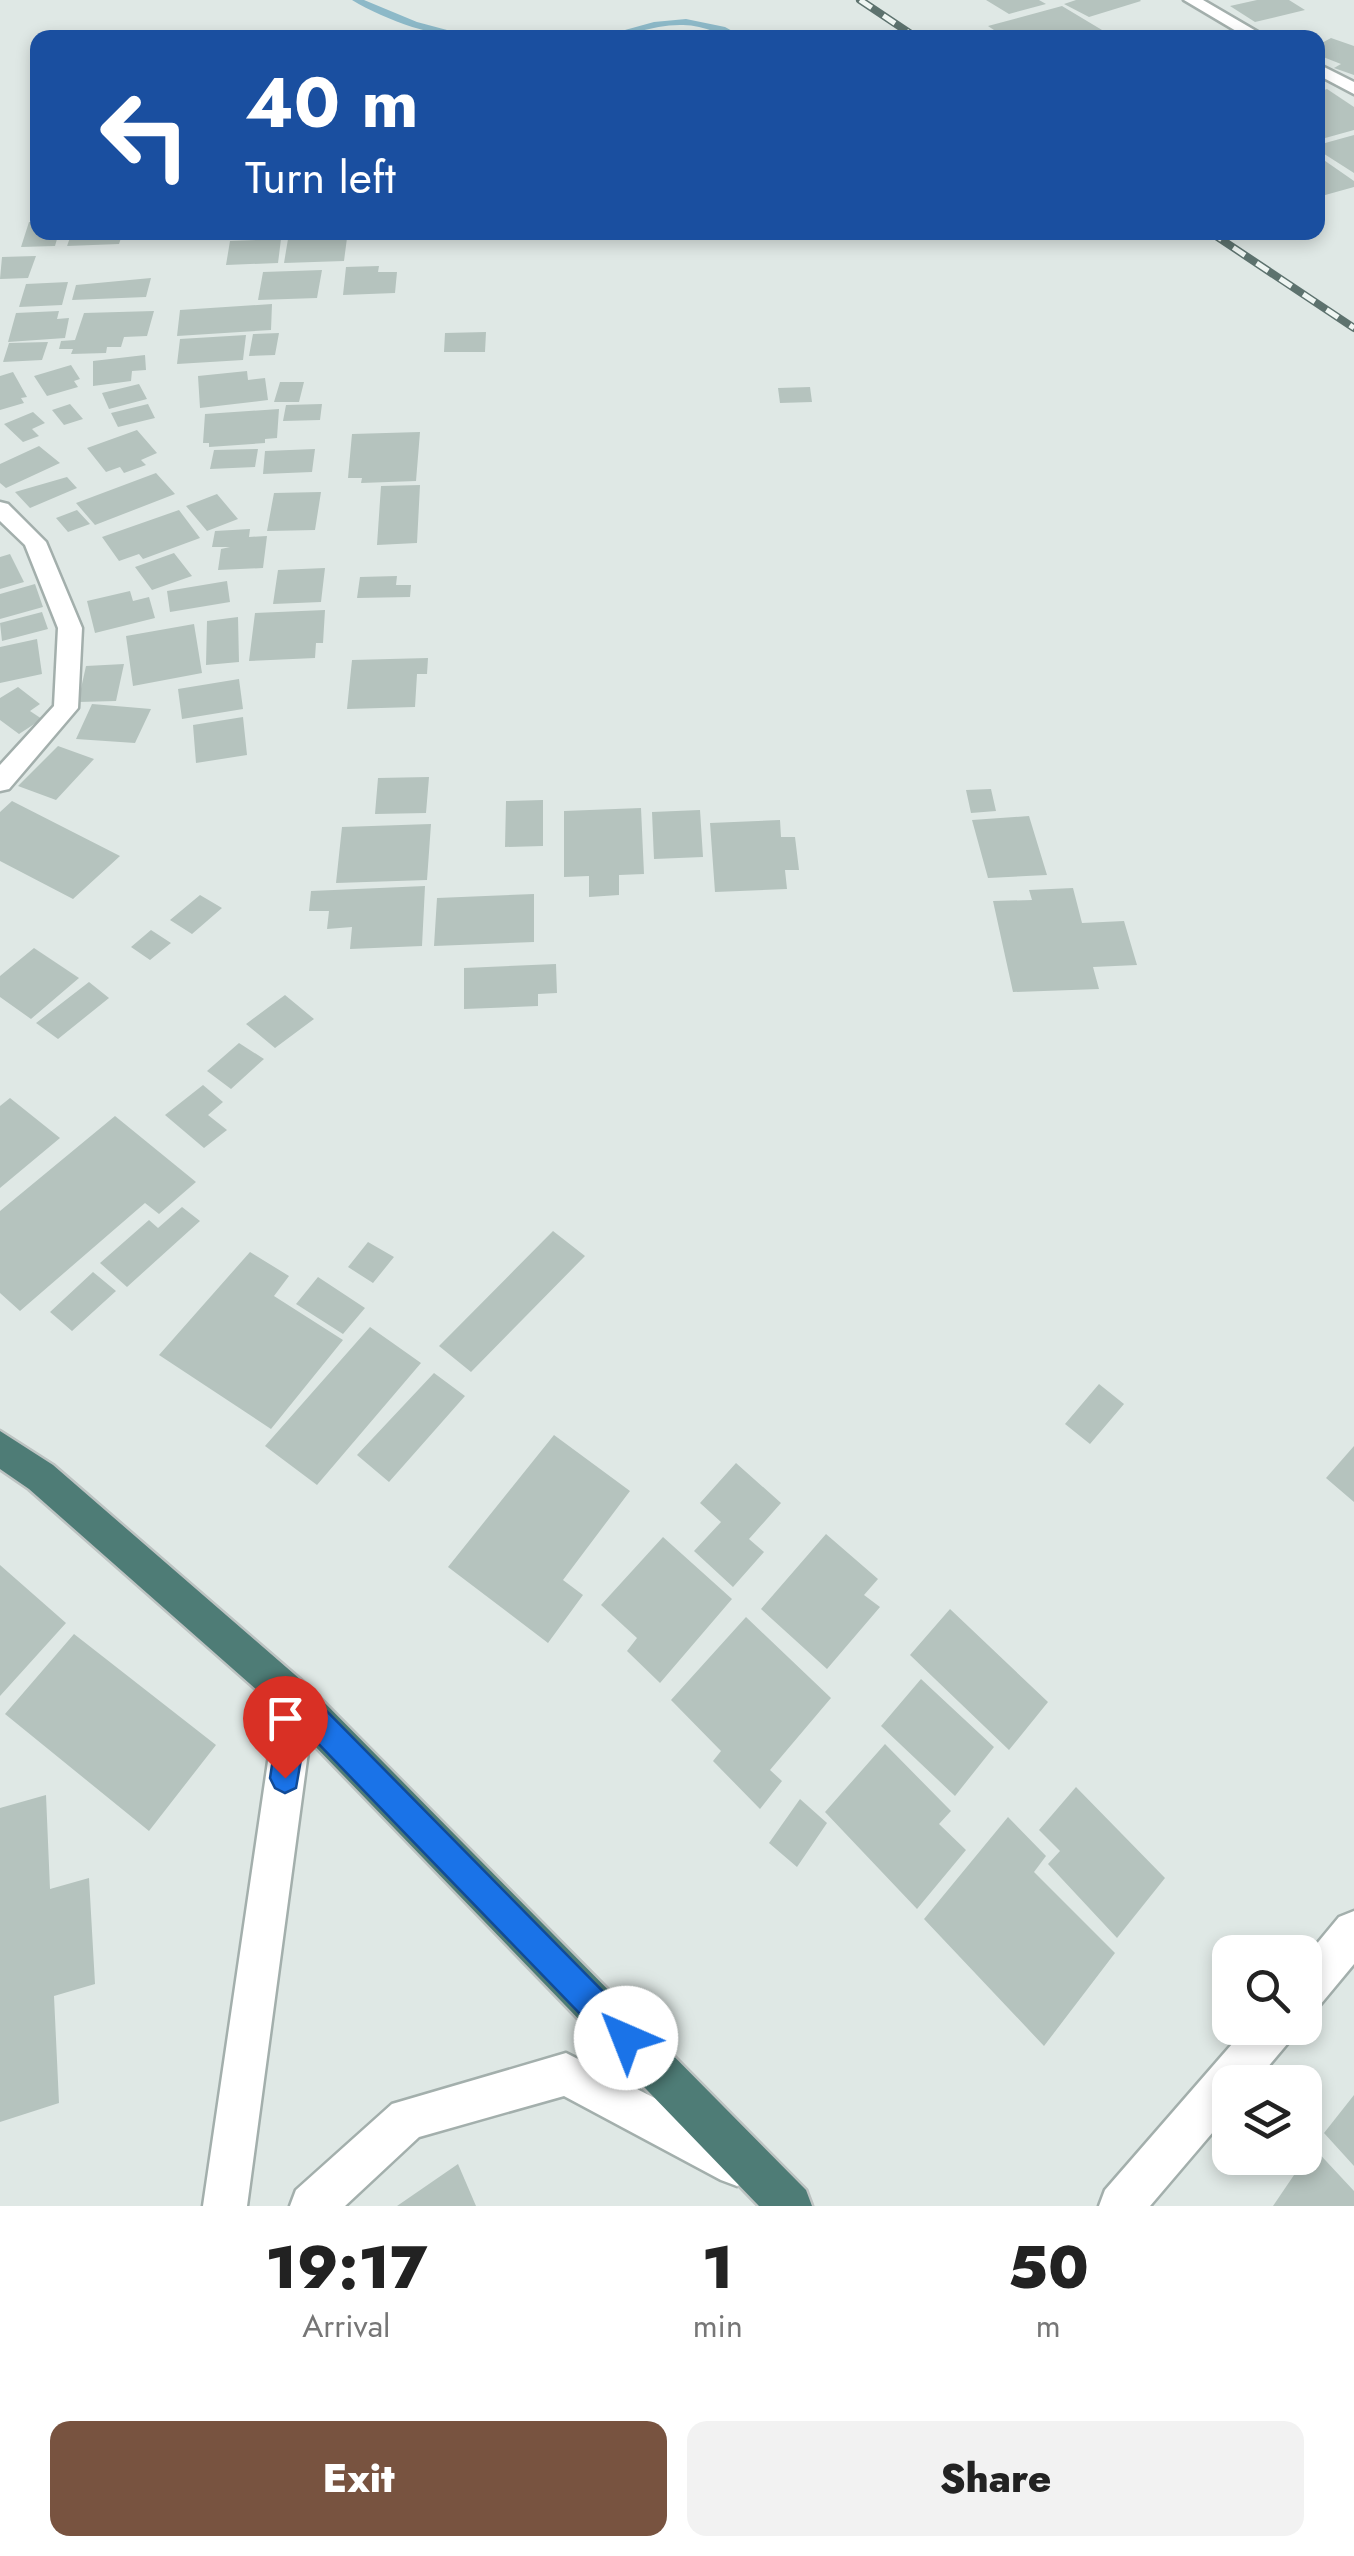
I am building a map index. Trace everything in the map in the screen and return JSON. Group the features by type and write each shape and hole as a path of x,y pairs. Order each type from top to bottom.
{"highway":[{"path":"0,1448 41,1478 296,1700 776,2192"}],"street":[{"path":"1192,0 1246,30"},
{"path":"1325,73 1354,89"},
{"path":"0,509 35,542 70,628 66,708 0,782"},
{"path":"225,2206 296,1700"},
{"path":"1322,1970 1354,1932"},
{"path":"1122,2206 1259,2045"},
{"path":"312,2206 408,2119 566,2074 776,2192"}],"building":[{"path":"986,0 1039,0 1046,4 1009,14"},
{"path":"1076,0 1141,1 1089,17 1064,4"},
{"path":"1257,0 1289,0 1305,10 1255,22 1230,6"},
{"path":"1062,6 1102,30 994,30 988,26"},
{"path":"1331,38 1354,46 1354,75 1334,68 1341,64 1325,58 1325,41"},
{"path":"1325,90 1354,107 1354,130 1325,138"},
{"path":"1354,135 1354,173 1325,154 1325,143"},
{"path":"1325,161 1354,181 1354,187 1325,195"},
{"path":"29,222 30,240 57,240 55,246 21,247"},
{"path":"69,240 120,240 119,244 67,246"},
{"path":"281,240 278,263 226,265 230,241"},
{"path":"288,240 347,240 344,261 284,263"},
{"path":"36,256 28,278 0,279 2,257"},
{"path":"379,266 378,272 397,272 395,293 343,295 346,267"},
{"path":"322,270 317,298 258,300 263,272"},
{"path":"151,278 146,297 72,300 76,285"},
{"path":"68,282 62,305 19,307 26,284"},
{"path":"272,304 271,330 177,336 180,310"},
{"path":"59,311 57,319 69,318 65,338 8,342 16,313"},
{"path":"154,311 147,336 124,337 121,347 107,347 106,353 71,354 73,349 59,349 61,341 75,340 84,313"},
{"path":"486,332 485,352 444,352 445,333"},
{"path":"279,333 275,355 249,356 253,334"},
{"path":"246,335 243,360 177,364 180,339"},
{"path":"48,342 42,360 3,362 9,343"},
{"path":"145,355 146,370 132,371 131,381 93,386 93,361"},
{"path":"71,365 80,379 74,381 78,387 47,396 34,376"},
{"path":"247,371 248,380 265,378 268,400 200,408 198,376"},
{"path":"13,372 27,397 21,398 24,403 0,410 0,376"},
{"path":"280,382 304,382 299,402 274,402"},
{"path":"139,384 147,399 109,409 102,393"},
{"path":"810,387 812,402 780,403 778,388"},
{"path":"70,404 83,419 64,425 52,410"},
{"path":"148,404 155,418 118,427 111,413"},
{"path":"322,404 320,420 283,421 286,405"},
{"path":"279,409 277,438 265,439 265,443 209,447 209,443 203,443 205,414"},
{"path":"33,412 45,423 32,429 39,436 23,442 4,424"},
{"path":"137,430 157,453 141,460 146,465 124,473 120,467 106,472 87,448"},
{"path":"420,432 416,481 361,483 362,478 348,478 352,434"},
{"path":"39,446 60,463 6,488 0,483 0,464"},
{"path":"258,449 255,467 210,469 214,450"},
{"path":"315,449 312,472 263,474 265,451"},
{"path":"156,473 175,494 95,525 76,503"},
{"path":"67,477 77,488 30,508 15,492"},
{"path":"420,485 417,543 377,545 381,486"},
{"path":"321,492 315,530 267,531 274,493"},
{"path":"217,494 238,519 207,531 186,506"},
{"path":"77,510 90,524 68,532 56,518"},
{"path":"179,510 200,538 143,559 139,554 119,561 102,537"},
{"path":"250,529 249,537 267,536 263,568 218,570 221,549 230,547 212,547 215,531"},
{"path":"174,553 192,576 152,590 135,567"},
{"path":"10,554 24,582 0,589 0,557"},
{"path":"325,568 321,602 273,604 278,570"},
{"path":"397,576 396,585 411,585 410,597 357,598 360,577"},
{"path":"227,581 230,602 170,612 167,591"},
{"path":"35,584 43,607 0,619 0,594"},
{"path":"130,591 133,601 149,597 155,618 95,633 87,601"},
{"path":"325,610 323,643 316,643 315,658 249,661 255,613"},
{"path":"42,612 48,629 2,641 0,623"},
{"path":"238,617 239,662 206,665 207,621"},
{"path":"194,624 202,673 133,686 126,636"},
{"path":"37,639 42,674 0,683 0,647"},
{"path":"428,658 427,674 417,674 415,707 347,709 352,660"},
{"path":"124,664 116,701 78,702 86,666"},
{"path":"239,679 243,709 182,719 178,689"},
{"path":"18,687 40,704 30,711 42,719 19,734 0,720 0,698"},
{"path":"92,704 151,709 135,743 76,739"},
{"path":"243,717 247,755 196,763 193,725"},
{"path":"58,746 94,759 56,800 18,786"},
{"path":"429,777 426,813 375,814 378,778"},
{"path":"991,789 996,811 971,813 966,790"},
{"path":"543,800 543,846 505,847 506,801"},
{"path":"12,801 120,856 73,899 0,861 0,812"},
{"path":"641,808 644,874 619,875 619,895 589,897 589,876 564,877 564,811"},
{"path":"700,810 703,857 654,859 652,812"},
{"path":"1029,816 1047,875 988,878 972,820"},
{"path":"780,820 781,837 795,837 799,870 785,870 787,889 715,892 710,823"},
{"path":"431,824 427,880 336,883 342,827"},
{"path":"425,886 422,946 350,949 352,927 327,929 329,911 309,911 311,891"},
{"path":"1073,888 1082,923 1124,921 1137,965 1093,967 1099,989 1013,992 993,901 1032,900 1029,890"},
{"path":"534,894 534,942 434,946 437,898"},
{"path":"200,895 222,908 192,934 170,920"},
{"path":"151,930 171,943 150,960 131,947"},
{"path":"34,948 79,978 31,1019 0,997 0,976"},
{"path":"556,964 557,993 538,994 538,1006 464,1009 464,968"},
{"path":"89,982 109,998 58,1039 36,1023"},
{"path":"285,995 314,1019 275,1048 246,1024"},
{"path":"239,1043 264,1059 231,1089 207,1071"},
{"path":"203,1085 223,1102 208,1115 227,1130 204,1148 165,1115"},
{"path":"10,1098 60,1138 0,1188 0,1106"},
{"path":"115,1116 196,1182 159,1214 145,1203 20,1311 0,1293 0,1211"},
{"path":"182,1207 200,1221 127,1287 100,1263 149,1220 158,1228"},
{"path":"553,1231 585,1256 471,1372 439,1346"},
{"path":"368,1242 394,1257 373,1283 348,1267"},
{"path":"250,1252 289,1276 274,1296 343,1340 271,1429 159,1355"},
{"path":"93,1272 116,1291 72,1331 50,1312"},
{"path":"318,1277 365,1308 343,1334 296,1304"},
{"path":"370,1327 421,1363 317,1485 265,1446"},
{"path":"434,1373 465,1396 389,1482 357,1455"},
{"path":"1099,1384 1124,1404 1090,1444 1065,1424"},
{"path":"554,1435 630,1491 563,1580 583,1595 548,1643 448,1567"},
{"path":"1354,1446 1354,1502 1326,1478"},
{"path":"736,1463 781,1503 749,1539 764,1552 733,1587 694,1551 721,1522 700,1503"},
{"path":"826,1534 878,1579 864,1595 880,1607 827,1669 761,1609"},
{"path":"663,1537 732,1599 660,1683 627,1651 637,1638 601,1605"},
{"path":"0,1565 66,1623 0,1696"},
{"path":"950,1609 1048,1702 1009,1750 910,1655"},
{"path":"746,1617 831,1698 770,1770 782,1781 760,1809 713,1761 721,1751 671,1700"},
{"path":"74,1634 216,1745 149,1831 5,1714"},
{"path":"921,1679 994,1747 955,1796 881,1726"},
{"path":"885,1744 951,1811 939,1824 966,1850 917,1909 825,1812"},
{"path":"1076,1787 1165,1878 1117,1938 1048,1864 1060,1851 1039,1830"},
{"path":"46,1795 50,1889 89,1878 95,1984 54,1996 59,2103 0,2122 0,1808"},
{"path":"800,1799 827,1823 797,1867 769,1843"},
{"path":"1008,1817 1046,1856 1034,1872 1115,1953 1044,2046 924,1919"},
{"path":"1354,2095 1354,2166 1324,2133"},
{"path":"1322,2157 1354,2191 1354,2206 1273,2206 1294,2175 1322,2175"},
{"path":"458,2164 476,2206 397,2206"}],"waterway":[{"path":"356,0 439,30"},
{"path":"631,30 670,22 723,30"}],"railway":[{"path":"860,0 905,30"},
{"path":"1222,240 1354,328"}],"route":[{"path":"285,1778 296,1700 626,2038"}]}
